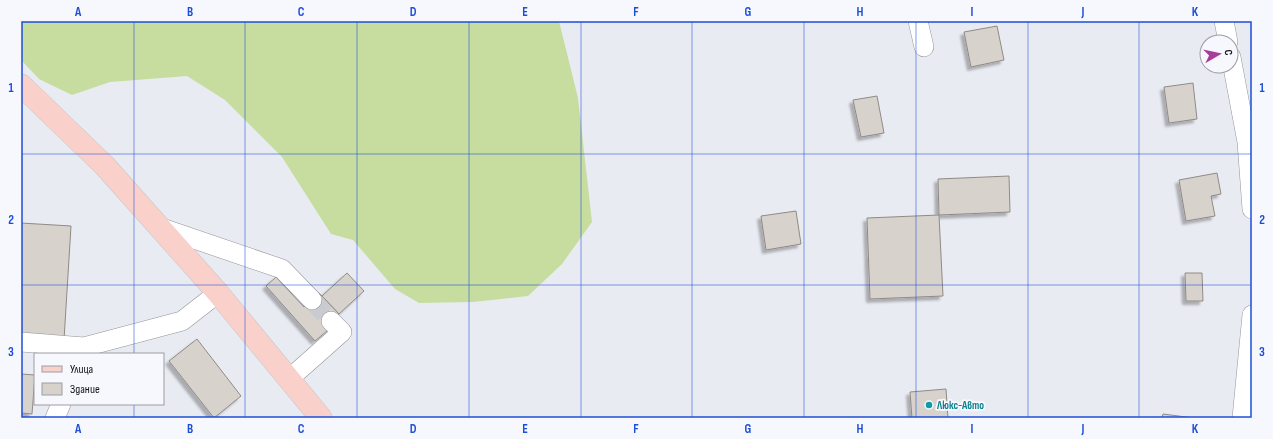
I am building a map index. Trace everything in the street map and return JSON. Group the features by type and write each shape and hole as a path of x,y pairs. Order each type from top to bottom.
{"main road":[{"path":"21,85 105,166 218,293 321,418"}],"street":[{"path":"918,21 924,47"},
{"path":"1224,21 1226,34"},
{"path":"1234,74 1247,142 1252,209"},
{"path":"159,227 282,269 312,300"},
{"path":"21,342 82,350 182,322 218,293"},
{"path":"1242,418 1252,315"},
{"path":"289,379 342,332 331,321"},
{"path":"55,418 61,405"}],"green space":[{"path":"21,21 559,21 578,98 592,222 562,264 528,296 473,302 419,303 395,289 353,240 331,234 282,157 225,100 187,76 110,82 72,95 39,79 21,60"}],"building":[{"path":"997,26 1004,60 971,67 964,32"},
{"path":"1193,83 1197,119 1169,123 1164,87"},
{"path":"877,96 884,133 861,137 853,100"},
{"path":"1217,173 1221,194 1211,196 1215,216 1186,221 1179,180"},
{"path":"1009,176 1010,212 939,215 938,179"},
{"path":"796,211 801,244 766,250 761,216"},
{"path":"939,215 943,296 870,299 867,218"},
{"path":"21,223 71,226 64,340 21,338"},
{"path":"347,273 364,291 339,314 322,296"},
{"path":"1185,273 1202,273 1203,301 1186,301"},
{"path":"276,277 304,307 319,293 339,314 325,327 328,330 315,341 266,286"},
{"path":"197,339 241,396 214,418 169,361"},
{"path":"21,374 34,375 32,414 21,413"},
{"name":"Люкс-Авто","path":"946,389 948,418 912,418 910,392"},
{"path":"1163,414 1194,418 1162,418"}],"tunnel":[{"path":"312,300 331,321"}],"place":[{"name":"Люкс-Авто","path":"929,405"}]}
